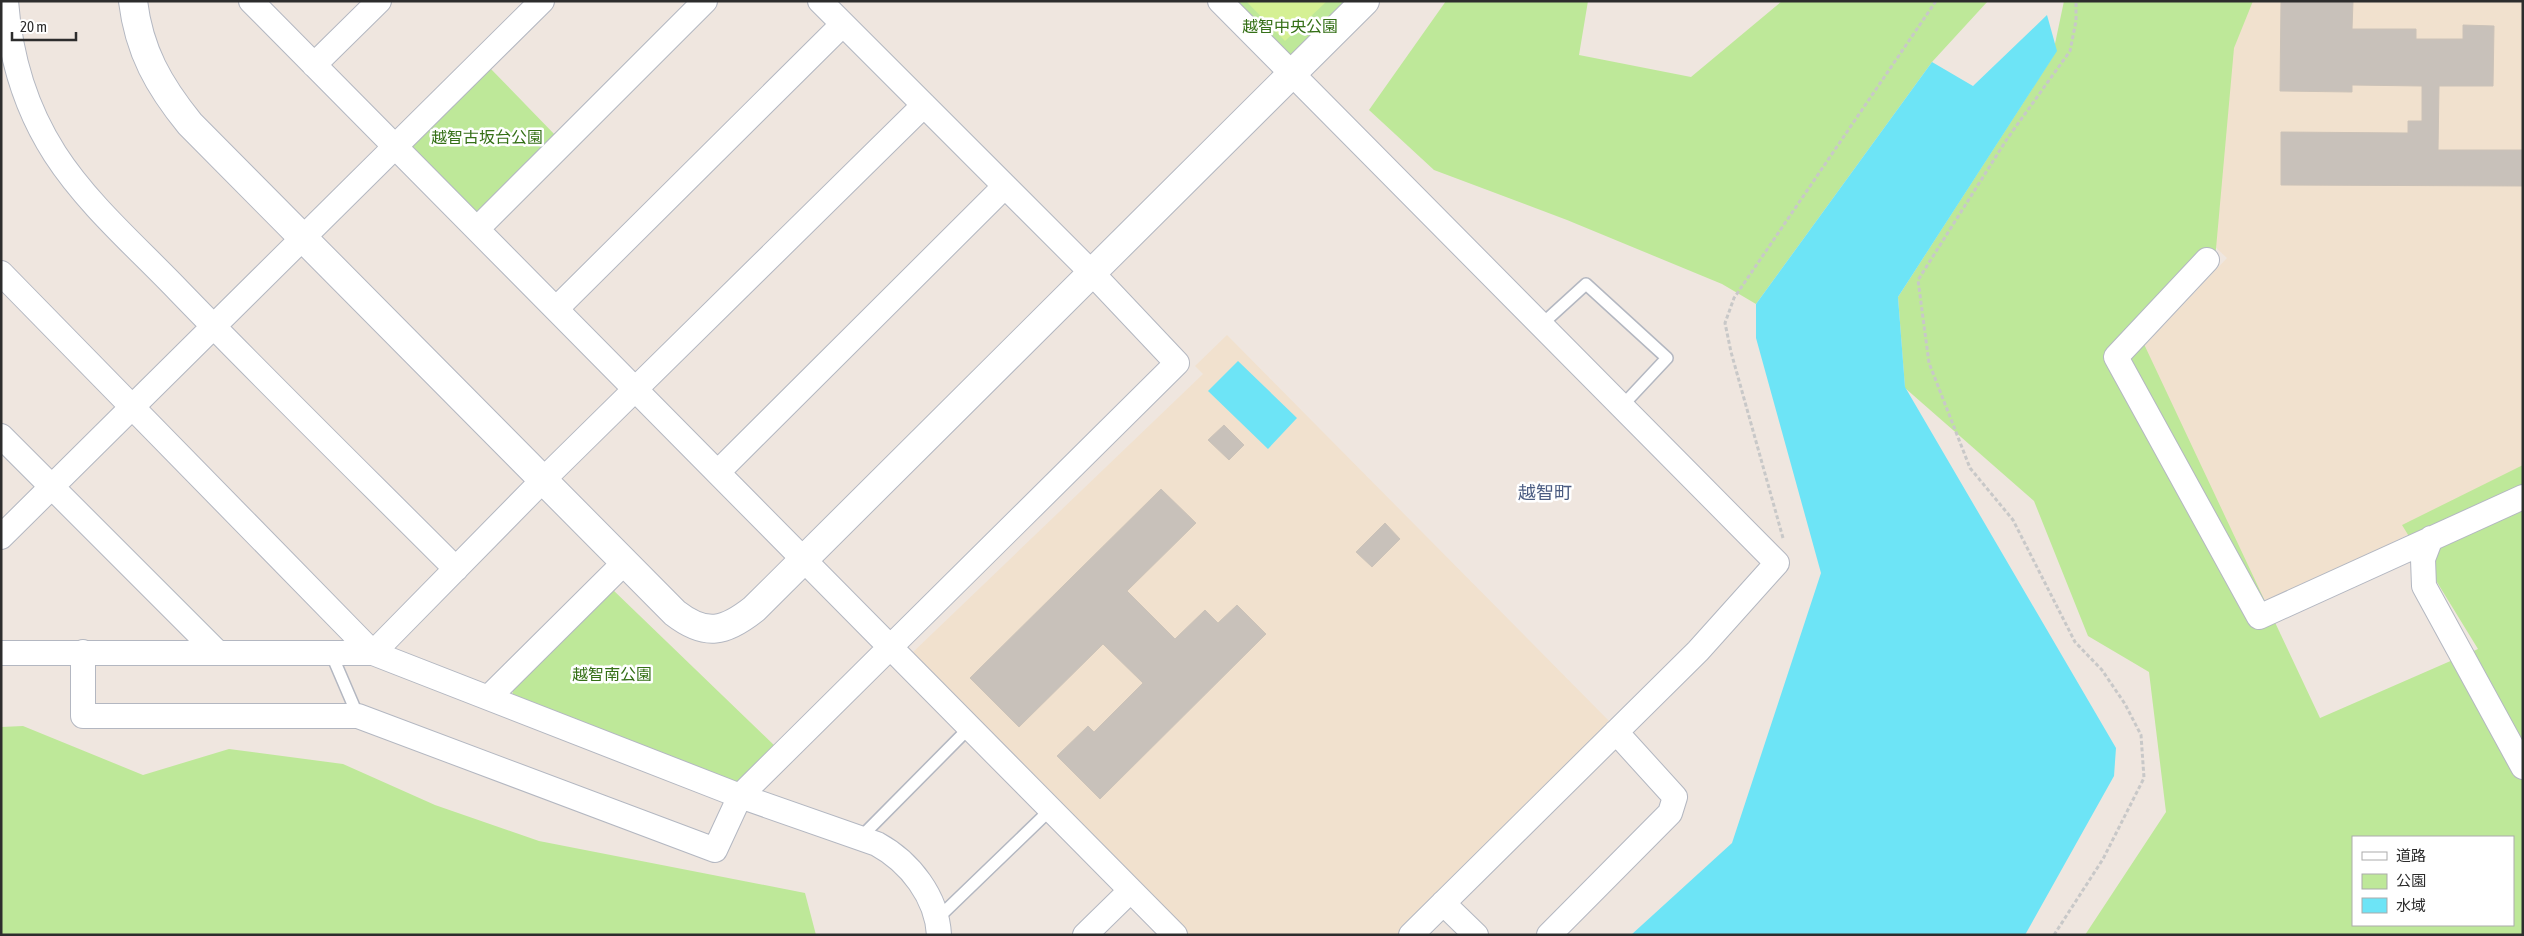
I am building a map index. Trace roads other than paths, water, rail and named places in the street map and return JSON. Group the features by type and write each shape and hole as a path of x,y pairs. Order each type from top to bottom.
{"street":[{"path":"133,1 136,22 152,70 168,98 190,124 676,613 690,624 706,629 724,628 739,621 804,559 1365,1"},
{"path":"251,1 1175,935"},
{"path":"314,65 379,1"},
{"path":"1,537 542,1"},
{"path":"477,229 706,1"},
{"path":"83,652 83,716 358,716 715,850 740,796 1177,362 1092,273 820,1"},
{"path":"1220,1 1777,563 1698,651 1411,935"},
{"path":"4,2 18,74 30,108 54,152 75,184 214,327 456,569"},
{"path":"556,309 843,24"},
{"path":"373,653 544,479 924,105"},
{"path":"718,472 1005,186"},
{"path":"2207,260 2116,357 2259,617 2523,497"},
{"path":"1,273 373,653"},
{"path":"1,436 217,652"},
{"path":"2431,538 2423,559 2424,586 2523,767"},
{"path":"489,697 625,562"},
{"path":"1,652 373,653 740,796 858,839 878,844 895,854 913,873 926,893 938,926"},
{"path":"1549,935 1670,814 1674,804 1675,797 1616,732"},
{"path":"1085,935 1130,891"},
{"path":"1443,903 1476,935"}],"lane":[{"path":"1541,325 1586,284 1667,358 1622,406"},
{"path":"331,653 358,716"},
{"path":"858,839 969,728"},
{"path":"938,926 1050,810"}],"water":[{"path":"2047,15 2057,51 1898,297 1905,387 2116,748 2114,776 2025,935 1631,935 1732,843 1821,573 1756,338 1756,304 1932,62 1973,86"},
{"path":"1238,361 1297,418 1268,449 1208,391"}],"district":[{"name":"越智町","path":"1545,493"}],"park label":[{"name":"越智中央公園","path":"1290,26"},
{"name":"越智古坂台公園","path":"487,137"},
{"name":"越智南公園","path":"612,674"}]}
